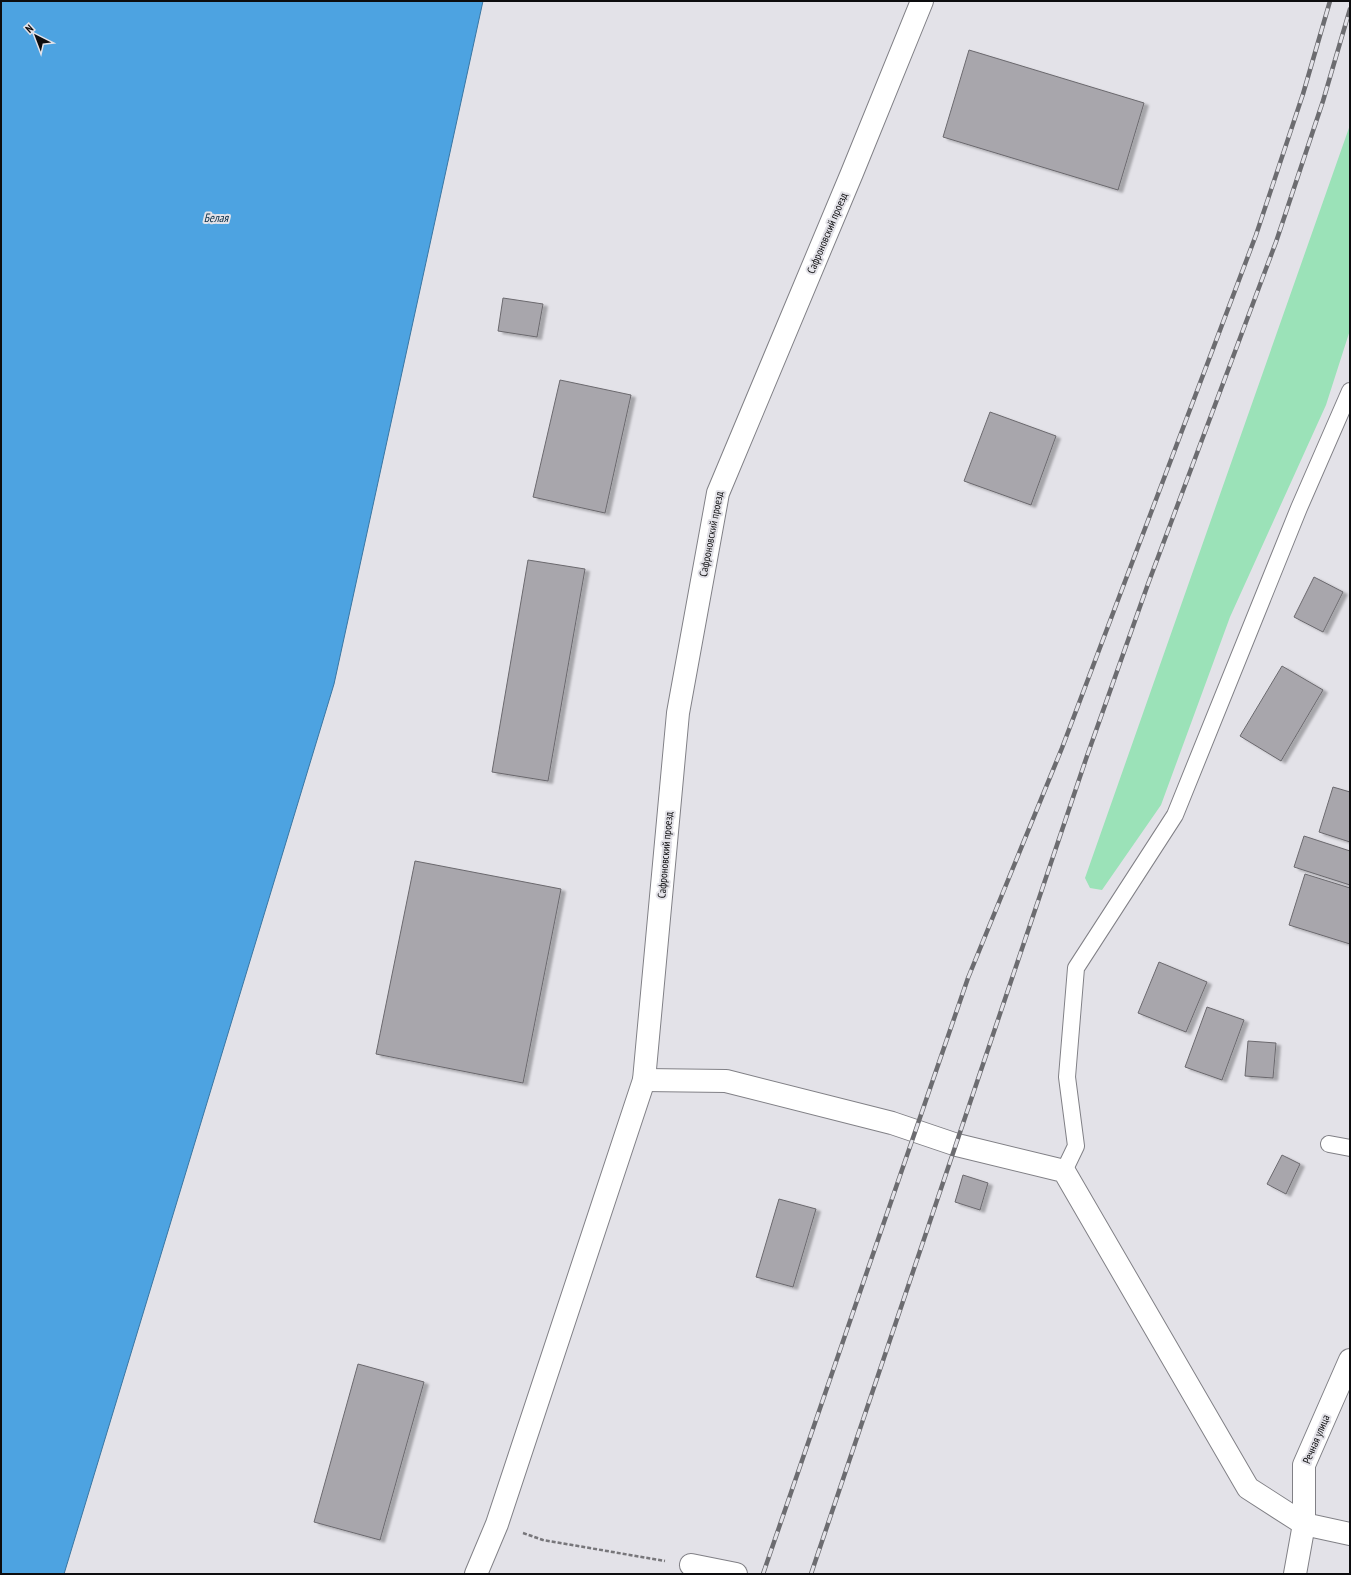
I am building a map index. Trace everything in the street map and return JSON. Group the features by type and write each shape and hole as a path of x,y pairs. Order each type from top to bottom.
{"street":[{"name":"Сафроновский проезд","path":"476,1574 497,1524 644,1080 678,713 718,493 852,173 922,1"},
{"path":"644,1080 726,1080 892,1123 957,1145 1064,1171 1248,1488 1304,1524 1350,1534"},
{"name":"Речная улица","path":"1295,1574 1304,1524 1304,1465 1350,1360"},
{"path":"691,1565 736,1574"}],"lane":[{"path":"1064,1171 1076,1146 1067,1077 1076,968 1175,815 1299,508 1350,391"},
{"path":"1329,1144 1350,1148"}],"path":[{"path":"543,1540 691,1565"}],"green space":[{"path":"1350,125 1350,330 1326,405 1230,617 1161,805 1102,890 1090,888 1085,878"}],"water":[{"name":"Белая","path":"1,1 483,1 334,684 64,1574 1,1574"}],"building":[{"path":"969,50 1144,103 1118,190 943,137"},
{"path":"503,298 543,304 537,337 498,331"},
{"path":"560,380 631,395 605,513 533,497"},
{"path":"990,412 1056,436 1031,505 964,481"},
{"path":"528,560 585,569 548,781 492,772"},
{"path":"1314,577 1343,592 1323,632 1294,617"},
{"path":"1282,666 1323,690 1281,761 1240,736"},
{"path":"1333,787 1350,792 1350,842 1319,832"},
{"path":"1304,836 1350,851 1350,885 1294,867"},
{"path":"415,861 561,889 523,1083 376,1054"},
{"path":"1305,874 1350,888 1350,944 1289,925"},
{"path":"1159,962 1207,982 1186,1032 1138,1013"},
{"path":"1207,1007 1244,1020 1222,1080 1185,1067"},
{"path":"1248,1041 1276,1043 1273,1078 1245,1076"},
{"path":"1282,1155 1300,1164 1286,1194 1267,1184"},
{"path":"963,1175 988,1183 980,1210 955,1202"},
{"path":"779,1199 816,1209 793,1287 756,1277"},
{"path":"358,1364 424,1382 380,1540 314,1522"}],"railway":[{"path":"763,1574 968,978 1062,748 1256,235 1303,94 1330,1"},
{"path":"811,1574 1087,756 1148,584 1276,242 1323,101 1350,9"}]}
